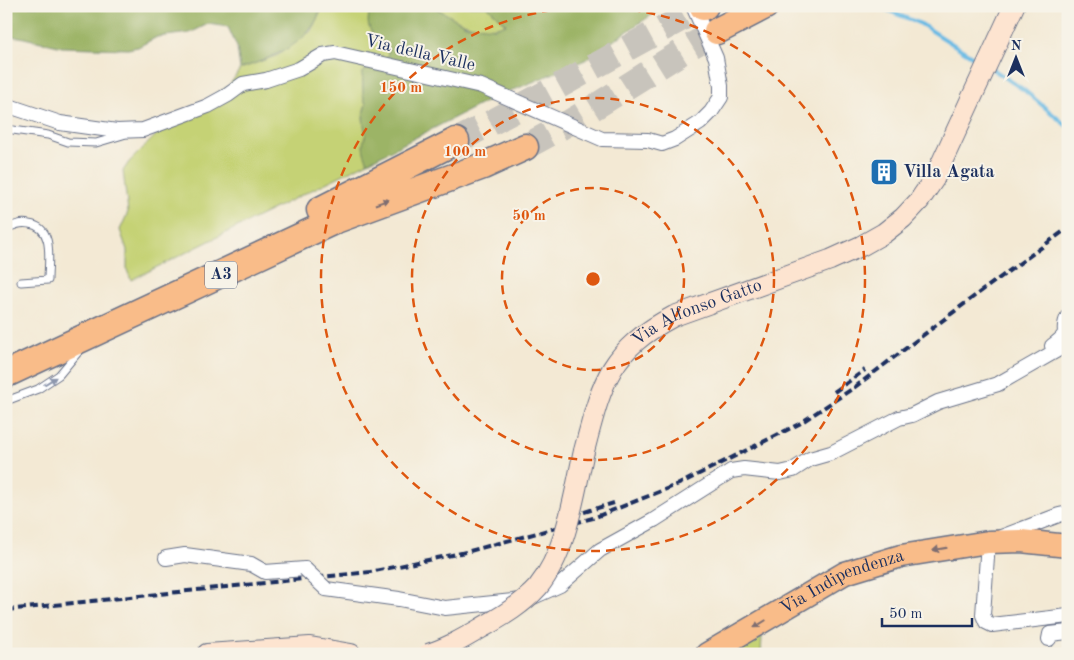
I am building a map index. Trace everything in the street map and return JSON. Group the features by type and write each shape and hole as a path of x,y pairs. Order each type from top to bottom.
{"highway":[{"path":"717,31 761,8"},
{"name":"A3","path":"6,374 99,325 333,213 456,141"},
{"name":"A3","path":"333,213 366,208 483,166 525,147"},
{"name":"A3","path":"6,355 99,325"}],"main road":[{"name":"Via Alfonso Gatto","path":"428,654 453,644 518,606 538,587 552,567 561,545 599,394 609,372 623,353 654,327 674,316 852,251 884,233 903,218 919,201 934,179 947,153 1014,6"},
{"name":"Via Indipendenza","path":"707,654 845,573 901,556 988,542 1021,541 1041,533 1068,546"},
{"path":"207,654 310,647 351,654"}],"street":[{"name":"Via della Valle","path":"6,105 60,123 88,128 135,131 154,127 208,106 243,84 266,80 299,69 323,55 336,53 481,86 602,139 648,140 664,143 675,139 700,123 711,112 721,97 716,58 700,6"},
{"path":"1010,378 1014,370 1064,338 1067,333 1066,324 1068,316"},
{"path":"166,558 185,555 251,564 265,572 305,569 326,589 445,608 514,602 531,598 560,585 600,550 654,520 732,471 744,469 780,473 794,470 810,459 830,453 898,418 912,415 938,402 998,384 1068,344"},
{"path":"1041,533 1068,513"},
{"path":"988,542 984,614 986,622 992,625 1068,618"},
{"path":"1068,618 1046,621 1046,627 1068,626"},
{"path":"1048,639 1050,634 1068,632"}],"lane":[{"path":"6,130 48,135 68,142 96,143 135,131"},
{"path":"6,229 24,223 36,224 42,228 47,236 48,280 20,282"},
{"path":"6,401 38,388 59,376 99,325"}],"green space":[{"path":"6,6 321,6 317,19 310,30 290,47 240,69 237,47 228,27 208,24 190,33 157,37 138,47 128,49 62,47 20,37 6,36"},
{"path":"321,6 372,6 369,20 371,30 389,48 387,58 362,74 363,93 366,104 363,117 366,135 365,151 368,162 131,280 127,270 127,250 120,230 128,212 123,171 129,162 166,125 229,86 240,69 278,55 311,31 320,13"},
{"path":"372,6 432,6 466,25 495,28 506,24 487,6 665,6 585,60 485,102 368,162 363,148 366,134 363,119 366,104 363,93 362,74 368,66 387,58 389,48 371,31 368,20"},
{"path":"432,6 487,6 506,25 485,28 467,24"},
{"path":"762,636 761,654 729,654"}],"waterway":[{"path":"877,6 921,24 981,62"},
{"path":"991,68 1024,90 1068,127"}],"tunnel":[{"path":"456,141 703,7"},
{"path":"525,147 574,120 717,31"}],"railway":[{"path":"6,610 370,572 466,552 593,518 679,484 799,424 855,387 1068,228"},
{"path":"834,392 865,370"},
{"path":"561,519 614,503"}],"place":[{"name":"Villa Agata","path":"884,172"}]}
